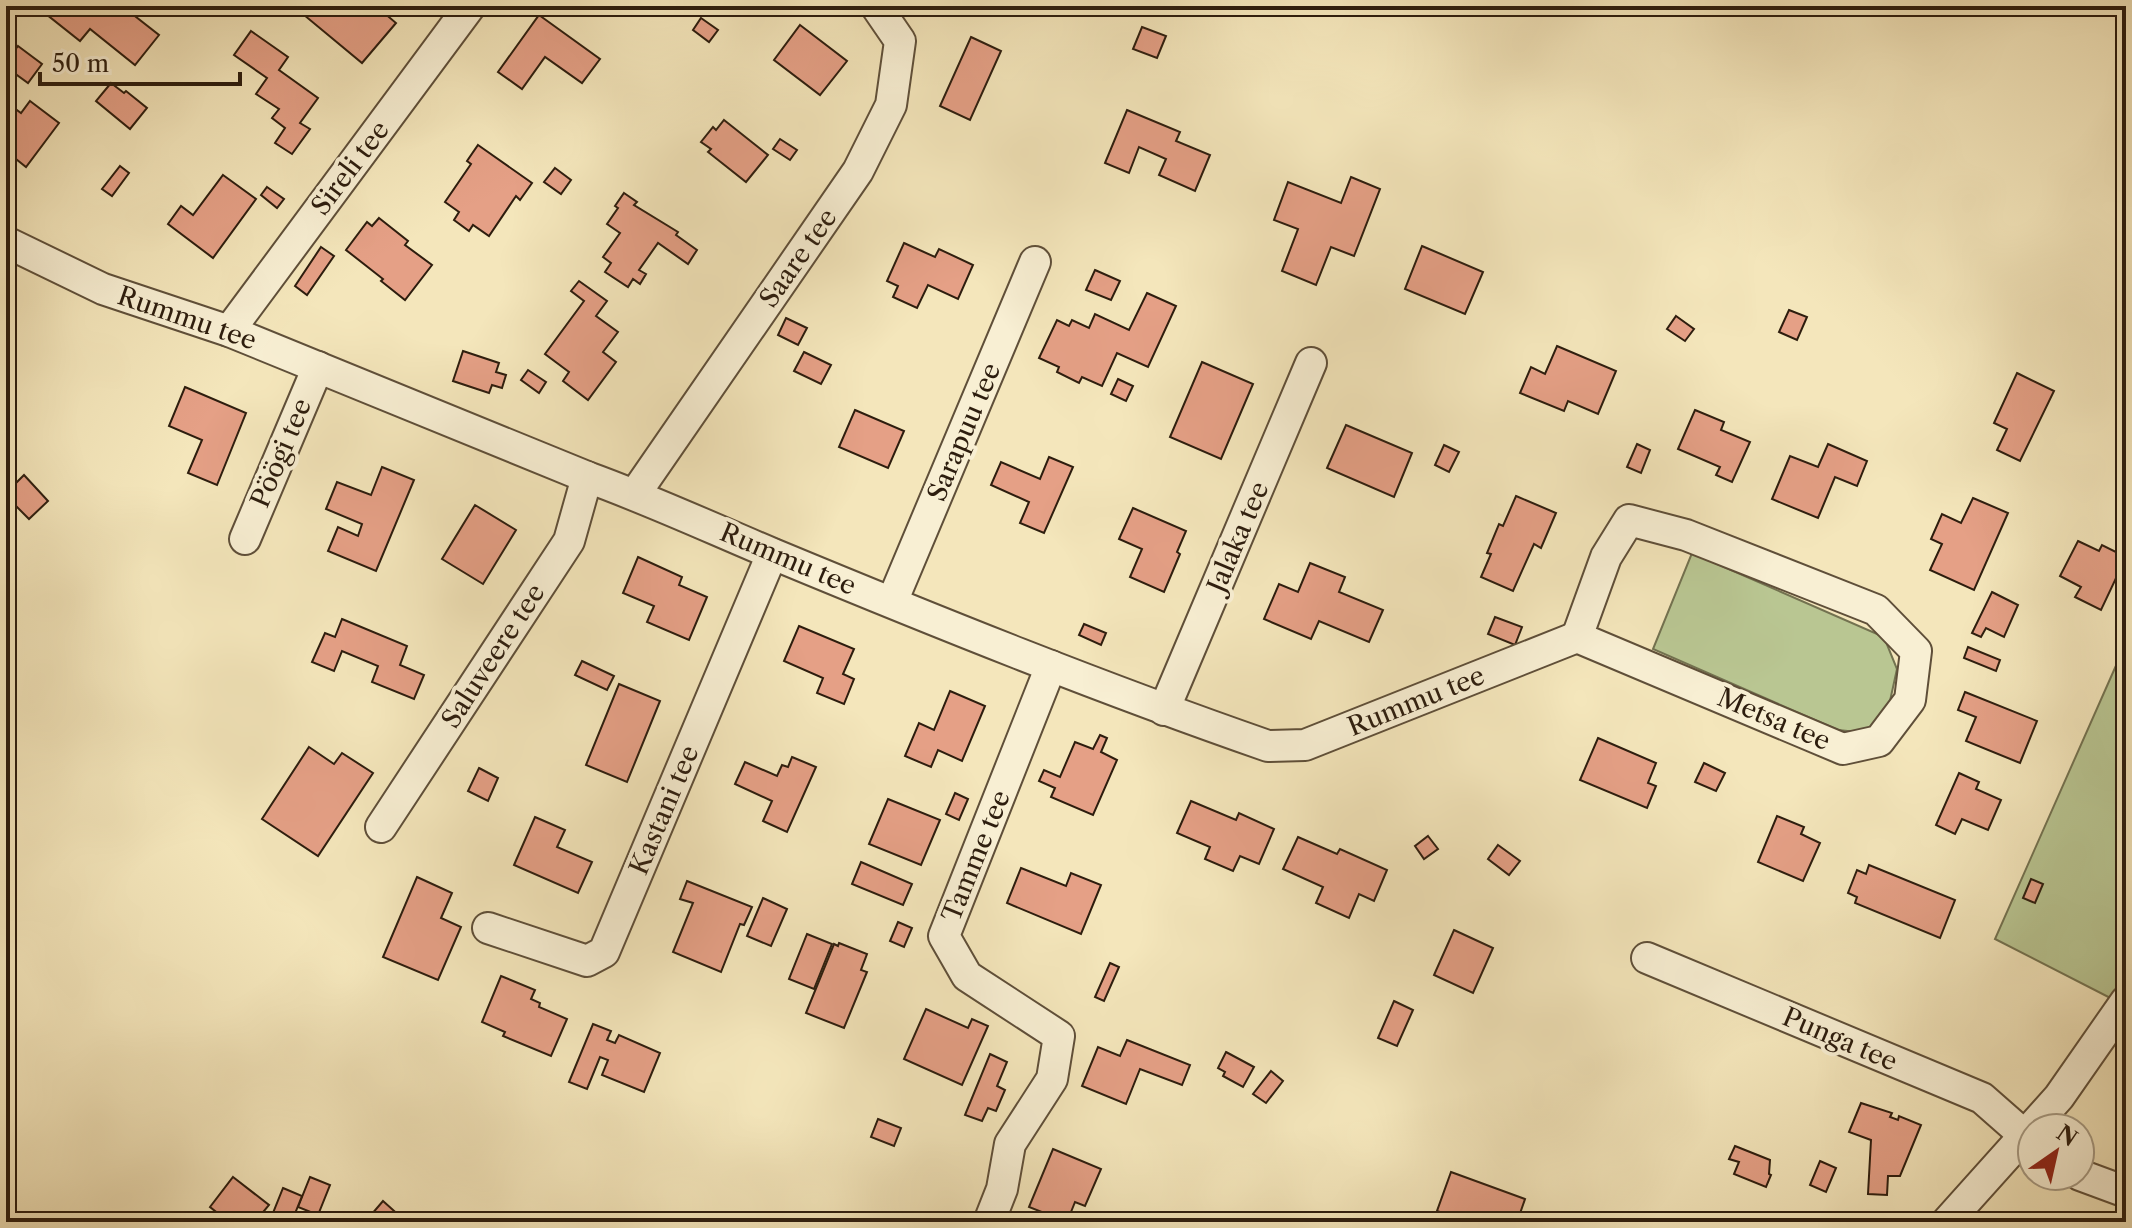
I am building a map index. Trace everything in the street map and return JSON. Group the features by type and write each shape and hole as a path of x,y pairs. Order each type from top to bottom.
{"street":[{"name":"Sireli tee","path":"229,331 470,6"},
{"name":"Saare tee","path":"635,494 858,171 891,105 900,41 876,6"},
{"name":"Rummu tee","path":"6,242 103,289 229,331 1051,666 1268,746 1305,745 1577,637"},
{"name":"Sarapuu tee","path":"892,602 1035,262"},
{"name":"Jalaka tee","path":"1164,710 1311,363"},
{"name":"Pöögi tee","path":"245,539 318,367"},
{"name":"Saluveere tee","path":"381,827 569,541 587,477"},
{"name":"Metsa tee","path":"1629,520 1686,535 1876,610 1916,651 1910,700 1879,741 1843,749 1577,637 1606,557 1629,520"},
{"name":"Kastani tee","path":"488,928 587,961 604,952 772,554"},
{"name":"Tamme tee","path":"989,1222 1002,1189 1010,1144 1052,1079 1059,1036 967,976 944,936 1051,666"},
{"name":"Punga tee","path":"1647,958 1982,1098 2016,1128"},
{"path":"2048,1112 2126,1001"},
{"path":"1947,1222 2016,1150"},
{"path":"2096,1181 2126,1192"}],"green space":[{"path":"1692,553 1884,637 1897,669 1888,710 1867,733 1838,730 1653,649"},
{"path":"2126,643 2126,1006 1995,939"}],"building":[{"path":"53,6 122,6 159,35 135,65 90,29 80,41 46,14"},
{"path":"312,6 376,6 396,23 362,63 304,15"},
{"path":"539,15 600,59 582,83 545,57 522,89 498,72"},
{"path":"701,18 718,30 709,42 693,30"},
{"path":"800,25 847,61 820,95 774,60"},
{"path":"1142,27 1166,36 1157,58 1133,49"},
{"path":"251,31 288,57 279,70 318,98 300,123 310,129 292,154 275,143 285,128 272,118 279,109 256,94 267,78 234,55"},
{"path":"971,37 1001,51 970,120 940,106"},
{"path":"18,46 42,64 28,83 6,67 6,62"},
{"path":"111,83 147,108 130,129 96,101"},
{"path":"30,101 59,123 26,167 6,151 6,102 21,113"},
{"path":"1127,110 1180,132 1176,141 1210,155 1195,191 1159,175 1166,159 1139,147 1129,173 1105,163"},
{"path":"724,120 768,155 746,182 708,152 711,149 701,142 713,127 716,130"},
{"path":"780,139 797,150 790,160 773,149"},
{"path":"478,145 532,183 520,200 516,196 489,236 473,225 469,231 454,220 459,212 445,202 471,164 467,161"},
{"path":"120,166 129,173 112,196 102,189"},
{"path":"555,168 571,180 561,194 544,182"},
{"path":"223,175 256,199 213,258 168,224 181,206 193,215"},
{"path":"1351,177 1380,189 1354,256 1331,247 1316,285 1282,271 1298,229 1274,220 1288,182 1341,203"},
{"path":"267,187 284,199 277,208 261,195"},
{"path":"624,193 637,202 634,205 678,232 676,235 697,250 688,264 658,243 639,270 646,274 640,284 633,279 628,287 605,272 611,263 603,257 620,233 607,224"},
{"path":"379,218 408,241 405,245 432,265 405,300 346,250 367,222 372,226"},
{"path":"904,243 935,257 939,249 973,265 958,299 928,285 917,308 893,297 898,286 887,281"},
{"path":"1422,246 1483,272 1465,314 1405,289"},
{"path":"321,247 334,256 307,295 295,286"},
{"path":"1095,270 1120,281 1111,300 1086,290"},
{"path":"579,281 607,301 596,316 618,332 603,352 616,362 588,400 563,381 569,372 545,354 584,301 571,291"},
{"path":"1147,293 1176,306 1148,367 1117,353 1102,386 1082,377 1079,383 1057,372 1059,367 1039,358 1057,320 1069,326 1072,320 1089,328 1095,314 1129,330"},
{"path":"1789,310 1807,317 1797,340 1779,332"},
{"path":"1676,316 1694,329 1685,341 1667,329"},
{"path":"786,318 807,328 798,345 778,335"},
{"path":"1557,346 1616,371 1598,414 1568,401 1564,411 1520,393 1531,367 1545,374"},
{"path":"463,351 499,363 496,372 506,375 502,388 492,385 489,393 453,381"},
{"path":"804,352 831,365 821,384 794,371"},
{"path":"1202,362 1253,384 1221,459 1170,437"},
{"path":"528,370 546,382 539,393 521,380"},
{"path":"2017,373 2054,391 2020,461 1997,450 2007,429 1994,423"},
{"path":"1118,379 1133,386 1126,401 1111,394"},
{"path":"185,387 246,413 217,485 188,473 202,440 169,426"},
{"path":"855,410 904,431 888,468 839,447"},
{"path":"1695,410 1724,422 1721,430 1750,442 1732,482 1716,475 1720,467 1678,449"},
{"path":"1346,425 1412,453 1394,497 1327,468"},
{"path":"1637,444 1650,450 1641,473 1627,467"},
{"path":"1828,444 1867,461 1857,486 1835,477 1818,518 1772,499 1790,456 1818,467"},
{"path":"1444,445 1459,452 1449,472 1435,465"},
{"path":"1049,457 1073,467 1044,533 1020,523 1029,502 991,485 1001,462 1040,479"},
{"path":"382,467 414,480 376,571 328,551 338,527 358,536 362,524 326,509 337,482 371,495"},
{"path":"24,475 48,501 29,519 6,496"},
{"path":"1516,496 1556,513 1541,548 1534,544 1513,591 1481,577 1499,524 1503,526"},
{"path":"1973,498 2008,513 1974,590 1930,570 1942,544 1931,539 1942,514 1961,523"},
{"path":"475,505 516,530 483,584 442,559"},
{"path":"1133,508 1186,531 1164,592 1130,577 1142,549 1119,539"},
{"path":"2078,541 2099,551 2102,545 2126,557 2101,610 2075,597 2081,587 2060,576"},
{"path":"638,557 682,577 679,585 707,597 689,640 647,622 654,606 623,593"},
{"path":"1310,563 1345,577 1339,592 1383,610 1369,642 1319,621 1311,639 1264,619 1279,584 1298,592"},
{"path":"1992,592 2018,605 2004,637 1986,628 1981,637 1972,633"},
{"path":"1495,617 1522,627 1515,645 1488,634"},
{"path":"342,619 407,646 400,665 424,675 414,699 372,682 378,666 342,651 334,671 312,662 325,633 335,637"},
{"path":"1084,624 1106,633 1101,645 1079,635"},
{"path":"799,626 854,649 843,674 854,679 844,704 817,693 823,678 784,661"},
{"path":"1968,647 2000,660 1996,671 1964,658"},
{"path":"582,661 614,676 607,690 575,675"},
{"path":"619,684 660,701 627,782 586,765"},
{"path":"950,691 985,706 962,761 938,750 931,767 905,756 919,723 934,730"},
{"path":"1965,692 2037,721 2020,763 1966,741 1976,717 1958,710"},
{"path":"1100,735 1107,738 1101,752 1117,760 1093,815 1051,797 1055,788 1039,781 1044,770 1060,777 1075,742 1093,749"},
{"path":"1598,738 1656,763 1648,783 1656,786 1647,808 1580,780"},
{"path":"309,747 334,764 342,753 373,773 318,856 262,819"},
{"path":"792,757 816,767 787,832 763,821 772,801 735,784 745,762 777,776 782,765 788,767"},
{"path":"1704,763 1725,773 1716,791 1695,782"},
{"path":"479,768 498,778 488,801 468,791"},
{"path":"1959,773 1979,782 1976,789 2001,800 1988,830 1962,819 1955,834 1936,825"},
{"path":"955,793 968,799 959,820 946,814"},
{"path":"888,799 940,820 921,865 869,844"},
{"path":"1191,801 1236,820 1239,813 1274,829 1259,864 1240,856 1233,871 1205,859 1210,847 1177,833"},
{"path":"1777,816 1804,827 1801,834 1820,843 1803,881 1758,862"},
{"path":"535,817 565,830 557,847 592,862 578,893 514,865"},
{"path":"1428,836 1438,849 1424,859 1415,846"},
{"path":"1298,837 1337,854 1340,849 1387,870 1374,901 1359,894 1349,918 1316,903 1323,887 1283,869"},
{"path":"1498,845 1520,861 1509,875 1488,859"},
{"path":"861,862 912,884 903,905 852,884"},
{"path":"1869,865 1955,900 1940,938 1855,903 1857,897 1848,893 1857,870 1866,874"},
{"path":"1021,868 1066,886 1071,873 1101,885 1081,934 1007,903"},
{"path":"417,877 452,893 441,918 461,927 438,980 383,957"},
{"path":"2031,879 2043,884 2035,903 2023,898"},
{"path":"687,881 752,907 744,925 740,924 721,972 673,952 693,903 680,899"},
{"path":"763,898 787,909 771,946 747,936"},
{"path":"898,922 912,928 904,947 890,941"},
{"path":"1454,930 1493,948 1473,993 1434,975"},
{"path":"807,934 832,944 814,989 789,979"},
{"path":"839,943 867,954 861,970 867,972 844,1028 806,1013 834,944 838,946"},
{"path":"1110,963 1119,967 1104,1001 1095,997"},
{"path":"501,976 535,990 531,999 540,1003 539,1007 567,1019 551,1056 503,1036 505,1032 482,1022"},
{"path":"1394,1001 1413,1010 1397,1046 1378,1038"},
{"path":"926,1009 968,1028 972,1019 988,1026 962,1085 904,1059"},
{"path":"593,1024 611,1031 607,1040 615,1043 619,1035 660,1053 644,1092 602,1075 608,1060 600,1057 587,1089 569,1082"},
{"path":"1127,1040 1190,1065 1182,1085 1140,1069 1126,1104 1082,1086 1098,1047 1120,1056"},
{"path":"1226,1052 1254,1067 1243,1087 1223,1076 1225,1072 1218,1068"},
{"path":"990,1054 1007,1062 997,1086 1005,1090 996,1111 988,1108 982,1121 965,1115"},
{"path":"1271,1071 1283,1081 1266,1103 1253,1094"},
{"path":"1861,1103 1892,1113 1890,1117 1898,1120 1899,1116 1921,1125 1900,1176 1888,1176 1887,1195 1868,1194 1871,1140 1849,1132"},
{"path":"878,1119 901,1128 894,1146 871,1137"},
{"path":"1735,1146 1770,1160 1771,1175 1766,1187 1734,1174 1739,1162 1729,1159"},
{"path":"1053,1149 1101,1169 1085,1206 1075,1202 1067,1222 1029,1207"},
{"path":"1820,1161 1836,1168 1826,1192 1810,1185"},
{"path":"1451,1172 1525,1199 1517,1222 1467,1222 1437,1211"},
{"path":"233,1177 269,1205 255,1222 229,1222 210,1207"},
{"path":"310,1177 330,1185 318,1215 298,1207"},
{"path":"283,1188 302,1196 292,1221 273,1213"},
{"path":"383,1201 402,1218 398,1222 365,1222"},
{"path":"2044,1215 2063,1222 2041,1222"}]}
